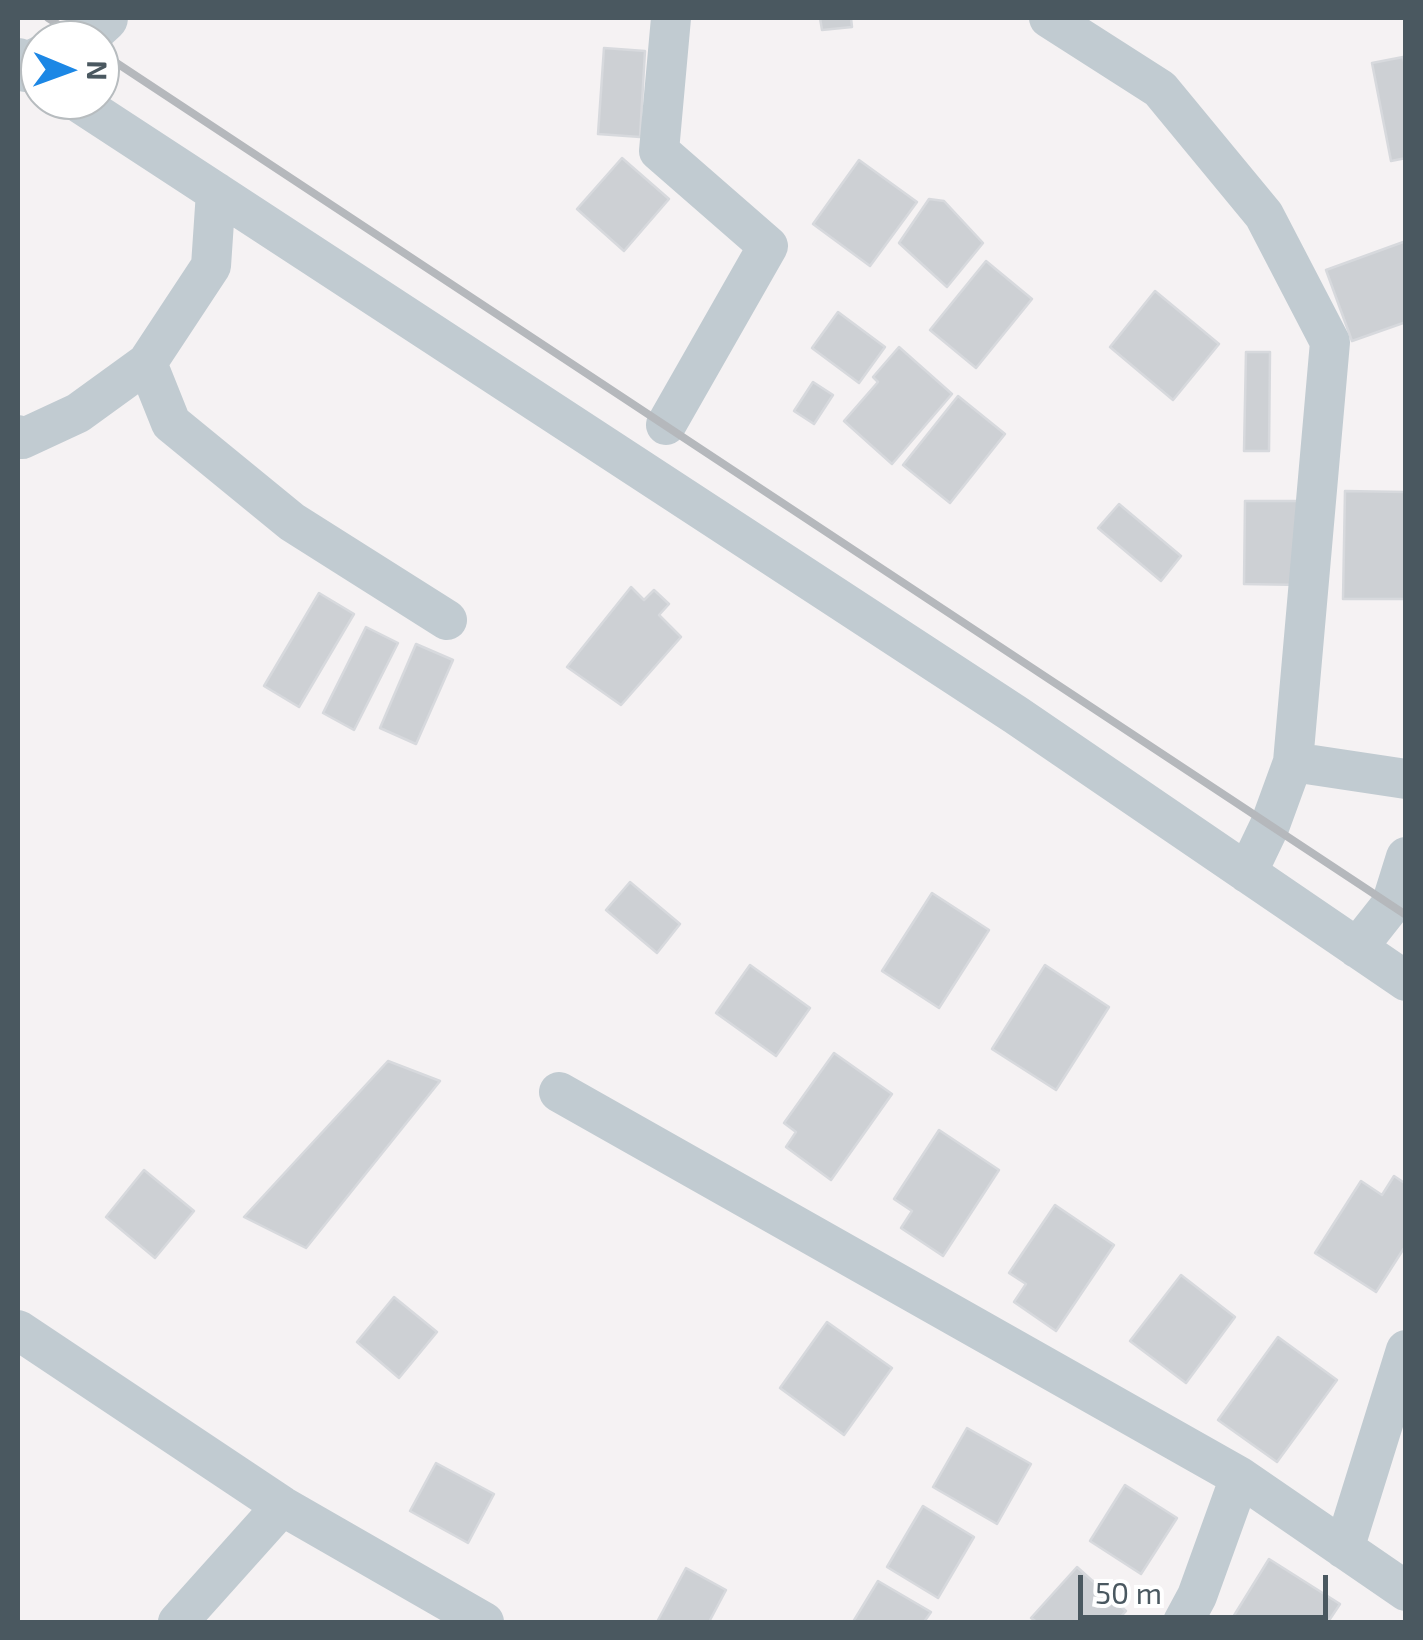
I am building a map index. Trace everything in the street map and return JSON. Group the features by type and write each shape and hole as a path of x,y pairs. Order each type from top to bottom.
{"street":[{"path":"666,426 768,246 658,151 671,18"},
{"path":"1049,18 1160,89 1264,214 1330,342 1293,762 1247,873"},
{"path":"106,120 1016,715 1406,981"},
{"path":"18,436 22,438 78,413 148,363 211,266 216,192"},
{"path":"148,363 170,424 292,522 447,620"},
{"path":"1293,762 1406,779"},
{"path":"1356,948 1392,905 1406,858"},
{"path":"560,1092 1240,1477 1406,1591"},
{"path":"18,1330 282,1506 484,1622"},
{"path":"1344,1549 1406,1350"},
{"path":"1183,1622 1197,1596 1240,1477"},
{"path":"178,1622 282,1506"}],"building":[{"path":"820,18 851,18 852,27 822,30"},
{"path":"604,48 645,51 640,137 598,134"},
{"path":"1403,57 1406,158 1391,161 1372,63"},
{"path":"622,158 669,199 624,251 577,209"},
{"path":"859,160 917,202 870,266 813,224"},
{"path":"929,199 944,201 983,243 947,287 899,243"},
{"path":"1406,241 1406,322 1352,341 1326,270"},
{"path":"986,261 1032,299 976,368 930,330"},
{"path":"1155,291 1219,344 1173,400 1110,347"},
{"path":"838,312 885,347 859,383 812,348"},
{"path":"899,347 952,394 892,464 844,421 878,382 873,377"},
{"path":"1246,352 1270,352 1269,451 1244,451"},
{"path":"813,382 833,395 814,424 794,411"},
{"path":"958,396 1005,434 950,503 903,465"},
{"path":"1345,491 1406,492 1406,599 1343,599"},
{"path":"1245,501 1303,501 1302,585 1244,584"},
{"path":"1119,504 1181,556 1161,581 1098,528"},
{"path":"631,587 644,600 654,590 669,604 659,615 681,637 621,705 567,667"},
{"path":"319,593 354,614 299,707 264,686"},
{"path":"366,627 398,643 354,730 323,713"},
{"path":"416,644 453,660 416,744 380,728"},
{"path":"630,882 680,924 657,953 606,910"},
{"path":"932,893 989,930 939,1008 882,971"},
{"path":"750,965 810,1008 776,1056 716,1013"},
{"path":"1045,965 1109,1007 1056,1090 992,1049"},
{"path":"834,1053 892,1094 831,1180 786,1147 796,1132 784,1123"},
{"path":"388,1061 440,1081 306,1248 244,1217"},
{"path":"939,1130 999,1170 943,1256 901,1228 912,1211 894,1199"},
{"path":"144,1170 194,1211 155,1258 106,1217"},
{"path":"1394,1176 1406,1184 1406,1245 1376,1292 1315,1253 1361,1181 1382,1195"},
{"path":"1055,1205 1114,1245 1056,1331 1014,1302 1026,1284 1009,1273"},
{"path":"1181,1275 1235,1317 1186,1383 1130,1341"},
{"path":"394,1297 437,1332 399,1378 357,1342"},
{"path":"827,1322 892,1368 844,1435 780,1388"},
{"path":"1278,1337 1337,1380 1277,1462 1218,1420"},
{"path":"967,1428 1031,1464 997,1524 933,1487"},
{"path":"436,1463 494,1494 468,1543 410,1511"},
{"path":"1125,1485 1177,1518 1141,1574 1090,1541"},
{"path":"923,1506 974,1537 938,1598 887,1567"},
{"path":"1269,1559 1340,1604 1328,1622 1230,1622"},
{"path":"1077,1567 1126,1611 1116,1622 1037,1622 1031,1618"},
{"path":"686,1568 726,1590 709,1622 657,1622"},
{"path":"878,1581 931,1612 924,1622 853,1622"}],"railway":[{"path":"120,65 1406,915"}]}
